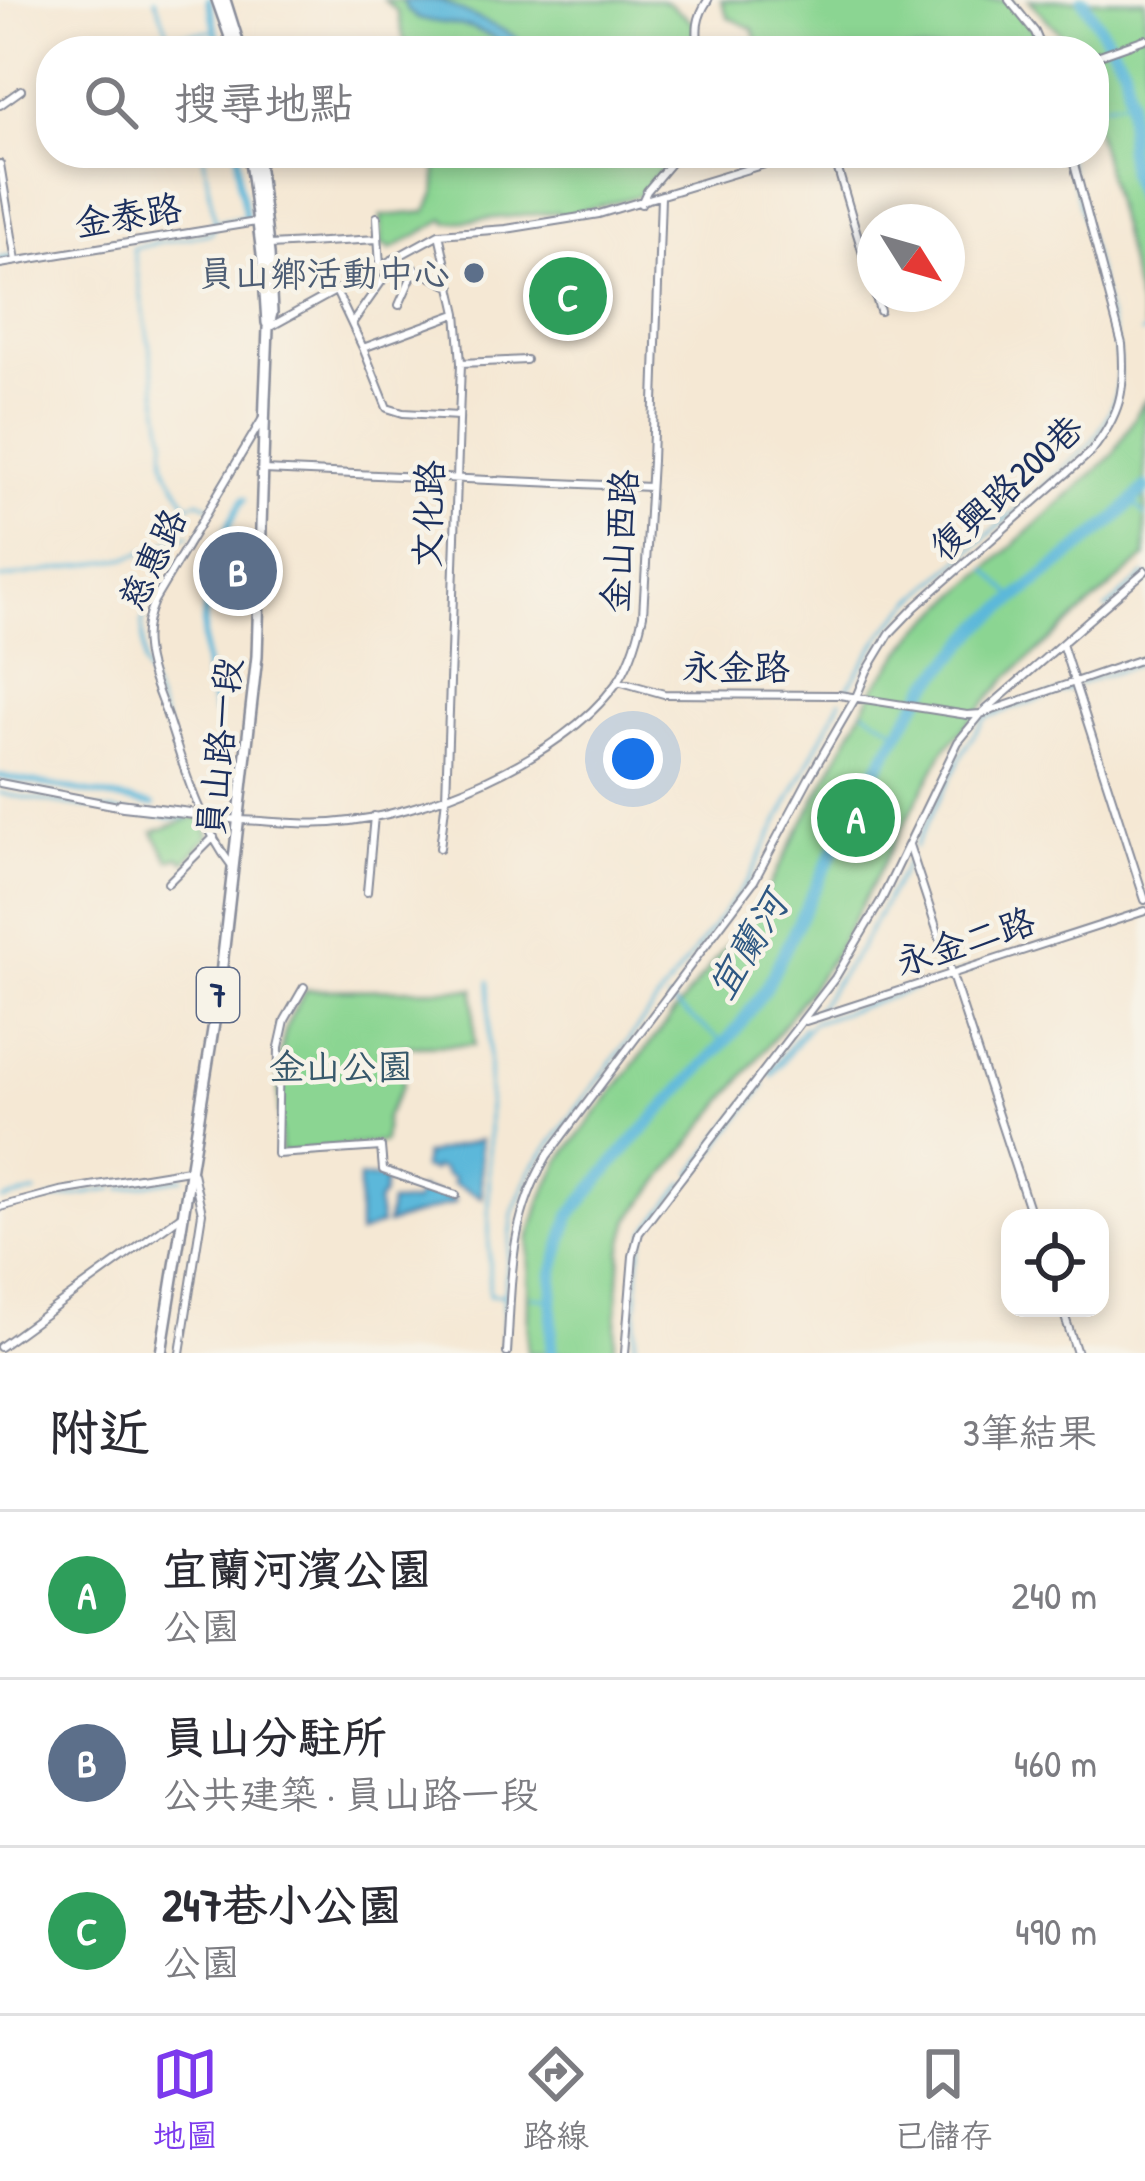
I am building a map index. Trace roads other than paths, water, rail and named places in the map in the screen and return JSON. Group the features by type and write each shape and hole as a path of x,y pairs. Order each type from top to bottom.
{"main road":[{"path":"221,0 233,36"},
{"name":"員山路一段","path":"192,1169 219,992 257,656 272,313 255,168"},
{"name":"7","path":"161,1353 192,1169"}],"street":[{"path":"697,36 699,13 708,0"},
{"path":"1009,0 1037,36"},
{"path":"1109,52 1145,39"},
{"path":"0,105 21,90"},
{"path":"0,164 16,262"},
{"path":"640,204 666,168"},
{"path":"268,328 440,234 599,214 754,168"},
{"path":"837,168 857,234"},
{"name":"復興路200巷","path":"507,1353 515,1235 524,1204 548,1156 754,881 890,633 1091,452 1108,430 1125,375 1122,344 1075,168"},
{"name":"金山西路","path":"0,783 205,817 335,823 446,798 546,748 599,703 618,681 643,615 662,197"},
{"path":"377,217 380,267"},
{"name":"金泰路","path":"0,264 262,222"},
{"name":"文化路","path":"440,234 457,313 461,363 446,798 440,848"},
{"path":"263,246 378,239"},
{"path":"398,258 452,286"},
{"path":"352,323 398,258"},
{"path":"399,305 415,269"},
{"path":"337,292 391,411 459,416"},
{"path":"363,348 457,313"},
{"path":"461,363 526,360"},
{"name":"慈惠路","path":"233,868 205,817 145,644 154,601 265,415"},
{"path":"264,470 650,487"},
{"path":"625,1353 639,1233 801,1023 862,935 958,742 981,714 1145,571"},
{"path":"1062,644 1145,900"},
{"name":"永金路","path":"618,681 664,694 856,697 968,716 1145,658"},
{"path":"367,892 374,816"},
{"path":"168,883 214,837"},
{"path":"909,845 1029,1209"},
{"name":"永金二路","path":"801,1023 1145,911"},
{"path":"304,987 285,1020 279,1047 277,1154 381,1147 383,1170 456,1195"},
{"path":"0,1207 60,1191 192,1169 202,1213 180,1353"},
{"path":"0,1347 185,1213"},
{"path":"1065,1317 1076,1353"}],"water":[{"path":"403,0 438,0 514,36 491,36 470,27 418,19"},
{"path":"480,1140 482,1197 452,1183 454,1179 441,1169 422,1168 424,1155"},
{"path":"359,1178 385,1178 377,1202 381,1224 359,1234"},
{"path":"419,1189 454,1203 387,1224 390,1203 414,1202"}],"waterway":[{"path":"155,0 169,34 179,36"},
{"path":"208,0 217,36"},
{"name":"宜蘭河","path":"1083,0 1105,36"},
{"path":"179,34 217,31"},
{"name":"宜蘭河","path":"1109,42 1124,66 1130,99 1131,174 1145,215"},
{"path":"1109,103 1130,99"},
{"path":"206,168 215,222 212,233 133,248 167,470 187,506 198,501 209,506"},
{"path":"239,168 246,217"},
{"path":"846,690 882,634 912,602 1089,446 1106,421 1117,384 1115,341 1070,168"},
{"path":"218,221 246,217"},
{"path":"0,259 11,257"},
{"name":"宜蘭河","path":"551,1353 553,1273 570,1216 737,1029 766,988 861,795 926,688 980,627 1114,520 1145,488"},
{"path":"216,713 205,659 206,603 219,548 244,499"},
{"path":"1133,501 1145,516"},
{"path":"0,579 127,558 189,535"},
{"path":"987,569 1015,598"},
{"path":"1106,609 1145,575"},
{"path":"146,616 142,621 144,665 169,732"},
{"path":"1079,684 1145,662"},
{"path":"987,717 1070,689"},
{"path":"503,1353 513,1213 531,1170 748,880 841,700"},
{"path":"865,711 895,729"},
{"path":"915,847 986,717"},
{"path":"0,776 153,805"},
{"path":"0,793 187,817"},
{"path":"813,1014 859,950 909,859"},
{"path":"956,975 972,970"},
{"path":"489,981 489,1295 504,1295"},
{"path":"772,1076 812,1023 917,988"},
{"path":"668,1000 724,1043"},
{"path":"770,1072 804,1027"},
{"path":"692,1173 763,1081"},
{"path":"695,1176 765,1085"},
{"path":"121,1189 183,1178"},
{"path":"634,1353 639,1257 646,1231 685,1182"},
{"path":"48,1200 114,1189"},
{"path":"2,1200 36,1192"},
{"path":"533,1297 553,1299"}],"place":[{"name":"員山鄉活動中心","path":"474,273"},
{"name":"247巷小公園","path":"568,296"},
{"name":"員山分駐所","path":"238,571"},
{"name":"宜蘭河濱公園","path":"856,818"}],"park label":[{"name":"金山公園","path":"341,1066"}]}
